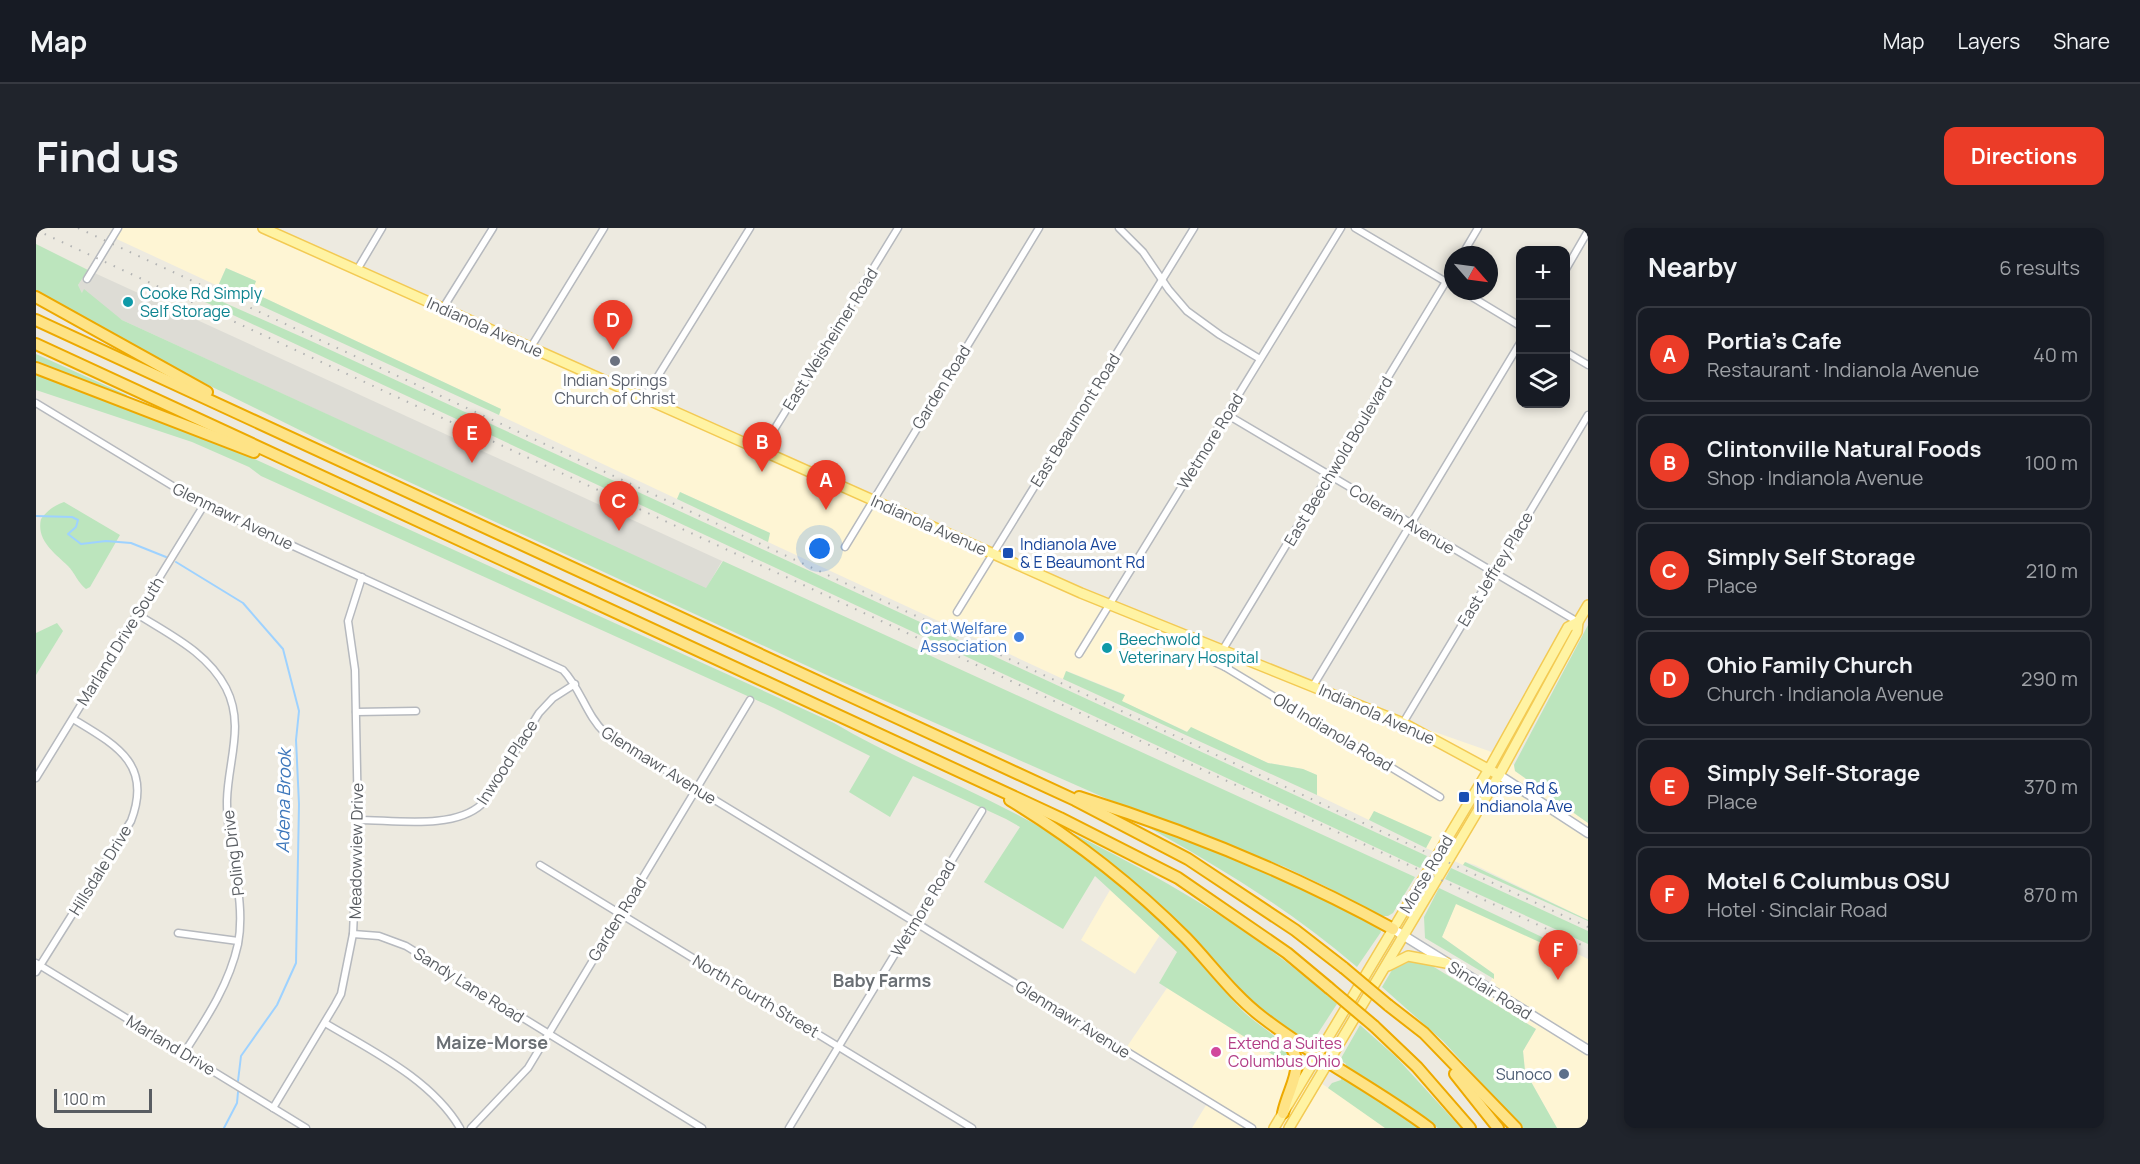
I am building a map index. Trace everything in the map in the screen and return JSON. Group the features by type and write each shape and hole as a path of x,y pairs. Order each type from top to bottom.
{"highway":[{"path":"36,297 297,441"},
{"path":"36,320 1044,786 1188,860 1295,930 1424,1033 1516,1128"},
{"path":"36,344 969,775 1178,878 1287,953 1374,1026 1417,1067 1470,1128"},
{"path":"36,368 313,473"},
{"path":"969,775 1024,809 1118,874 1185,937 1260,1016 1317,1056 1389,1098 1429,1128"},
{"path":"1044,786 1129,813 1256,861 1332,896 1393,929"},
{"path":"1388,1005 1431,1047 1498,1128"},
{"path":"1281,1031 1294,1049 1298,1063 1283,1113"}],"main road":[{"name":"Indianola Avenue","path":"269,229 645,397 712,430 1109,605 1403,723 1499,774 1588,833"},
{"name":"Morse Road","path":"1289,1128 1499,774 1577,632 1578,622 1588,605"},
{"name":"Morse Road","path":"1274,1128 1489,769 1568,627 1578,622"},
{"name":"Sinclair Road","path":"1393,929 1588,1050"},
{"path":"1379,974 1393,961 1408,956 1446,963"}],"street":[{"path":"87,279 118,228"},
{"path":"357,270 382,228"},
{"path":"443,308 493,228"},
{"path":"531,347 604,228"},
{"path":"645,397 750,228"},
{"name":"East Weisheimer Road","path":"760,451 898,228"},
{"name":"Garden Road","path":"845,547 1039,228"},
{"path":"1119,228 1143,252 1187,311 1260,359"},
{"name":"East Beaumont Road","path":"957,612 1194,228"},
{"name":"Wetmore Road","path":"1079,654 1341,228"},
{"path":"1355,228 1444,281"},
{"path":"1467,246 1478,228"},
{"path":"1570,261 1588,231"},
{"name":"East Beechwold Boulevard","path":"1226,653 1329,475 1444,285"},
{"path":"1477,300 1516,323"},
{"path":"1313,686 1516,351"},
{"path":"1569,354 1588,365"},
{"name":"Glenmawr Avenue","path":"36,403 204,505 564,670 575,684 591,720 605,733 1252,1128"},
{"name":"Colerain Avenue","path":"1226,414 1578,622"},
{"name":"East Jeffrey Place","path":"1403,723 1588,415"},
{"name":"Marland Drive South","path":"36,778 204,505"},
{"name":"Meadowview Drive","path":"273,1108 340,994 353,934 358,820 355,670 348,621 362,577"},
{"name":"Poling Drive","path":"136,614 203,657 217,673 234,711 236,726 227,799 228,832 240,911 238,941 228,977 219,996 183,1053"},
{"path":"1225,667 1226,653"},
{"name":"Old Indianola Road","path":"1210,660 1440,797"},
{"name":"Inwood Place","path":"358,820 448,820 472,814 482,804 539,713 553,698 575,684"},
{"name":"Garden Road","path":"471,1128 528,1068 750,700"},
{"path":"356,712 416,711"},
{"name":"Hillsdale Drive","path":"36,972 38,964 131,821 138,798 135,772 120,749 73,719"},
{"name":"Wetmore Road","path":"789,1128 982,811"},
{"name":"North Fourth Street","path":"540,865 972,1128"},
{"path":"178,933 238,941"},
{"name":"Sandy Lane Road","path":"353,934 396,941 702,1128"},
{"name":"Marland Drive","path":"38,964 306,1128"},
{"path":"325,1023 411,1075 454,1118 460,1128"}],"shaded area":[{"path":"113,228 262,228 1108,604 1409,723 1489,751 1514,765 1515,771 1588,823 1588,920 1475,865 1466,862 1463,865 1426,848 1431,837 1374,811 1369,820 1317,795 1317,775 1303,769 1268,763 1191,728 1188,732 1121,701 1124,694 1067,671 1063,679 768,542 770,533 680,492 677,499 499,415 501,409 252,292 256,281 226,268 218,286 108,235"},
{"path":"88,270 722,561 706,589 122,320 82,293 78,285"},
{"path":"1110,890 1160,935 1135,974 1081,940"},
{"path":"1456,903 1559,950 1561,946 1588,959 1588,1128 1557,1128 1525,1071 1523,1051 1536,1029 1484,997 1494,974 1442,937"},
{"path":"1167,988 1343,1097 1385,1128 1192,1128 1208,1102 1124,1051"}],"green space":[{"path":"36,244 88,270 78,285 82,293 84,289 122,320 706,588 723,561 1415,877 1393,913 1388,916 1376,916 1329,888 1285,867 1112,801 831,677 342,451 198,380 36,291"},
{"path":"226,268 256,281 252,292 501,409 499,415 218,286"},
{"path":"207,295 1427,856 1420,868 205,302 203,298"},
{"path":"36,354 127,395 126,398 36,363"},
{"path":"41,375 250,457 834,723 907,762 1019,816 1090,858 1123,884 1168,928 1238,1006 1285,1047 1294,1068 1159,983 1177,952 1095,876 1063,929 984,882 1020,827 1006,819 913,776 890,817 849,792 870,756 774,708 261,476 249,467 192,442 36,390 36,376"},
{"path":"680,492 770,533 768,542 677,499"},
{"path":"64,502 120,535 90,587 86,589 48,546 41,534 41,519 51,509"},
{"path":"57,623 63,631 36,675 36,633"},
{"path":"1588,625 1588,823 1515,771 1514,765"},
{"path":"1066,671 1125,695 1122,701 1187,732 1191,727 1268,763 1303,769 1317,775 1317,795 1063,679"},
{"path":"1374,811 1432,837 1426,848 1369,820"},
{"path":"1145,822 1270,871 1379,927 1381,932 1357,967 1281,908 1227,873 1144,825"},
{"path":"1058,826 1204,905 1272,951 1337,1004 1311,1044 1263,1012 1173,919 1131,880"},
{"path":"1465,862 1588,920 1588,921 1463,865"},
{"path":"1451,868 1588,931 1588,944 1445,879"},
{"path":"1439,888 1561,946 1559,951 1456,904 1442,937 1494,974 1494,979 1425,938 1424,917"},
{"path":"1411,961 1429,964 1536,1029 1523,1051 1525,1071 1557,1128 1523,1128 1443,1041 1382,987 1392,970"},
{"path":"1360,1025 1396,1057 1461,1128 1438,1128 1345,1067 1346,1064 1340,1060"},
{"path":"1342,1077 1346,1077 1422,1128 1385,1128 1328,1088"}],"waterway":[{"name":"Adena Brook","path":"36,516 72,517 78,520 76,527 68,534 81,544 106,541 131,543 166,557"},
{"name":"Adena Brook","path":"176,562 243,603 283,649 299,711 296,740 299,804 296,963 277,1005 241,1056 238,1081"},
{"name":"Adena Brook","path":"224,1128 237,1103 238,1092"}],"railway":[{"path":"78,228 1588,927"},
{"path":"36,230 1588,948"}],"place":[{"name":"Cooke Rd Simply Self Storage","path":"128,302"},
{"name":"Ohio Family Church","path":"613,350"},
{"name":"Indian Springs Church of Christ","path":"615,361"},
{"name":"Simply Self-Storage","path":"472,463"},
{"name":"Clintonville Natural Foods","path":"762,472"},
{"name":"Portia's Cafe","path":"826,510"},
{"name":"Simply Self Storage","path":"619,531"},
{"name":"Indianola Ave & E Beaumont Rd","path":"1008,553"},
{"name":"Cat Welfare Association","path":"1019,637"},
{"name":"Beechwold Veterinary Hospital","path":"1107,648"},
{"name":"Morse Rd & Indianola Ave","path":"1464,797"},
{"name":"Motel 6 Columbus OSU","path":"1558,980"},
{"name":"Extend a Suites Columbus Ohio","path":"1216,1052"},
{"name":"Sunoco","path":"1564,1074"}],"district":[{"name":"Baby Farms","path":"882,981"},
{"name":"Maize-Morse","path":"492,1043"}]}
